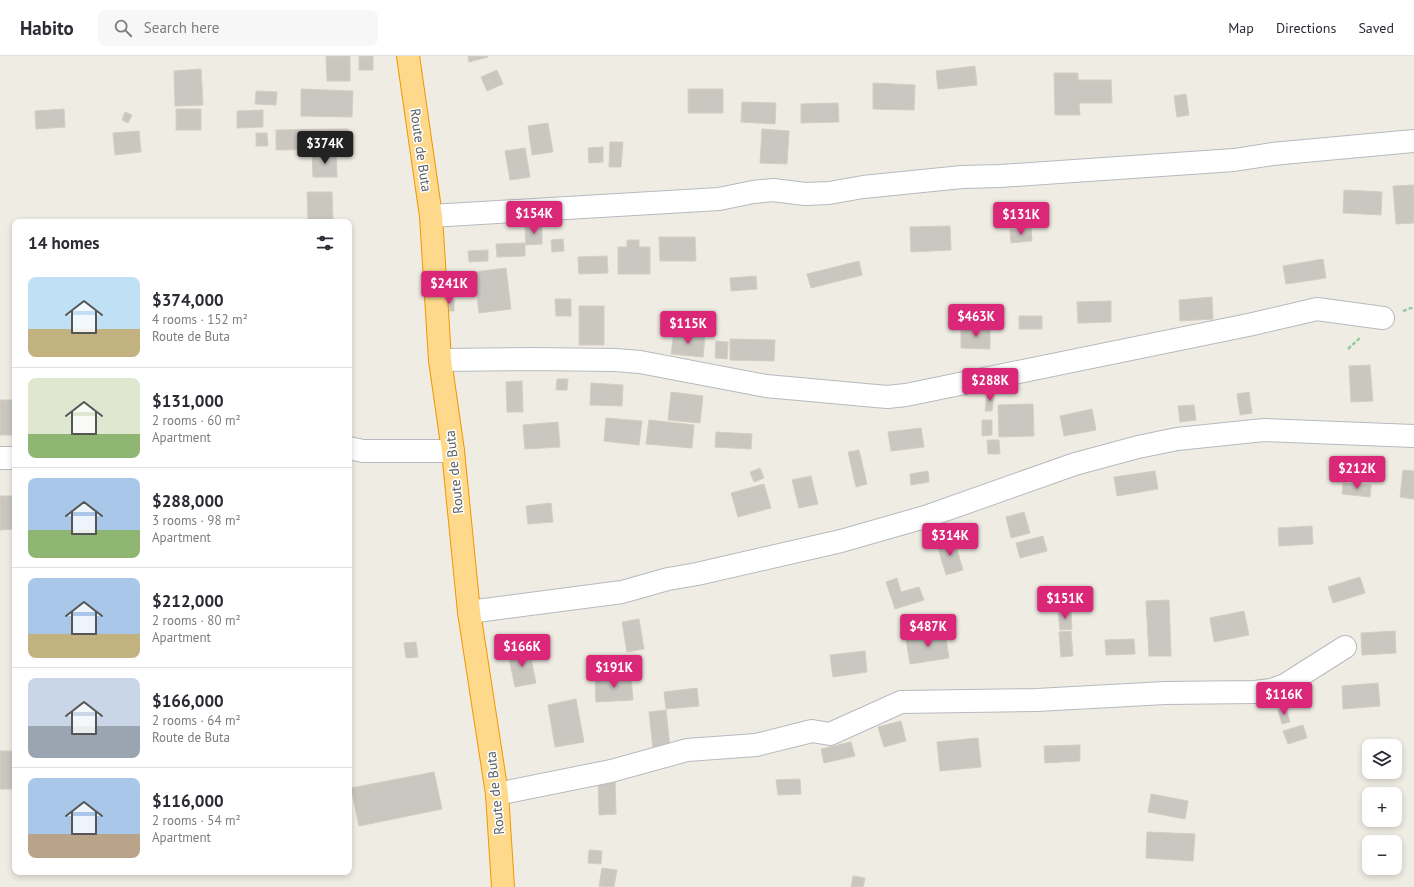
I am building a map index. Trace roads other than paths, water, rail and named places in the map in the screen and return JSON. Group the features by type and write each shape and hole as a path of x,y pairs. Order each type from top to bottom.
{"highway":[{"name":"Route de Buta","path":"408,56 431,216 440,360 453,451 469,612 497,794 503,887"}],"street":[{"path":"431,216 719,199 753,192 773,190 805,194 829,193 863,187 962,177 1000,176 1234,160 1272,154 1414,142"},
{"path":"440,360 532,359 615,360 640,362 766,386 887,397 906,395 1245,326 1317,308 1383,318"},
{"path":"469,612 622,592 668,579 697,574 841,541 925,517 1075,464 1138,447 1164,442 1264,430 1414,436"},
{"path":"352,449 363,451 453,451"},
{"path":"0,458 12,458"},
{"path":"497,794 611,771 687,750 756,745 812,731 830,734 901,702 1037,700 1165,693 1255,692 1271,690 1285,685 1345,647"}]}
